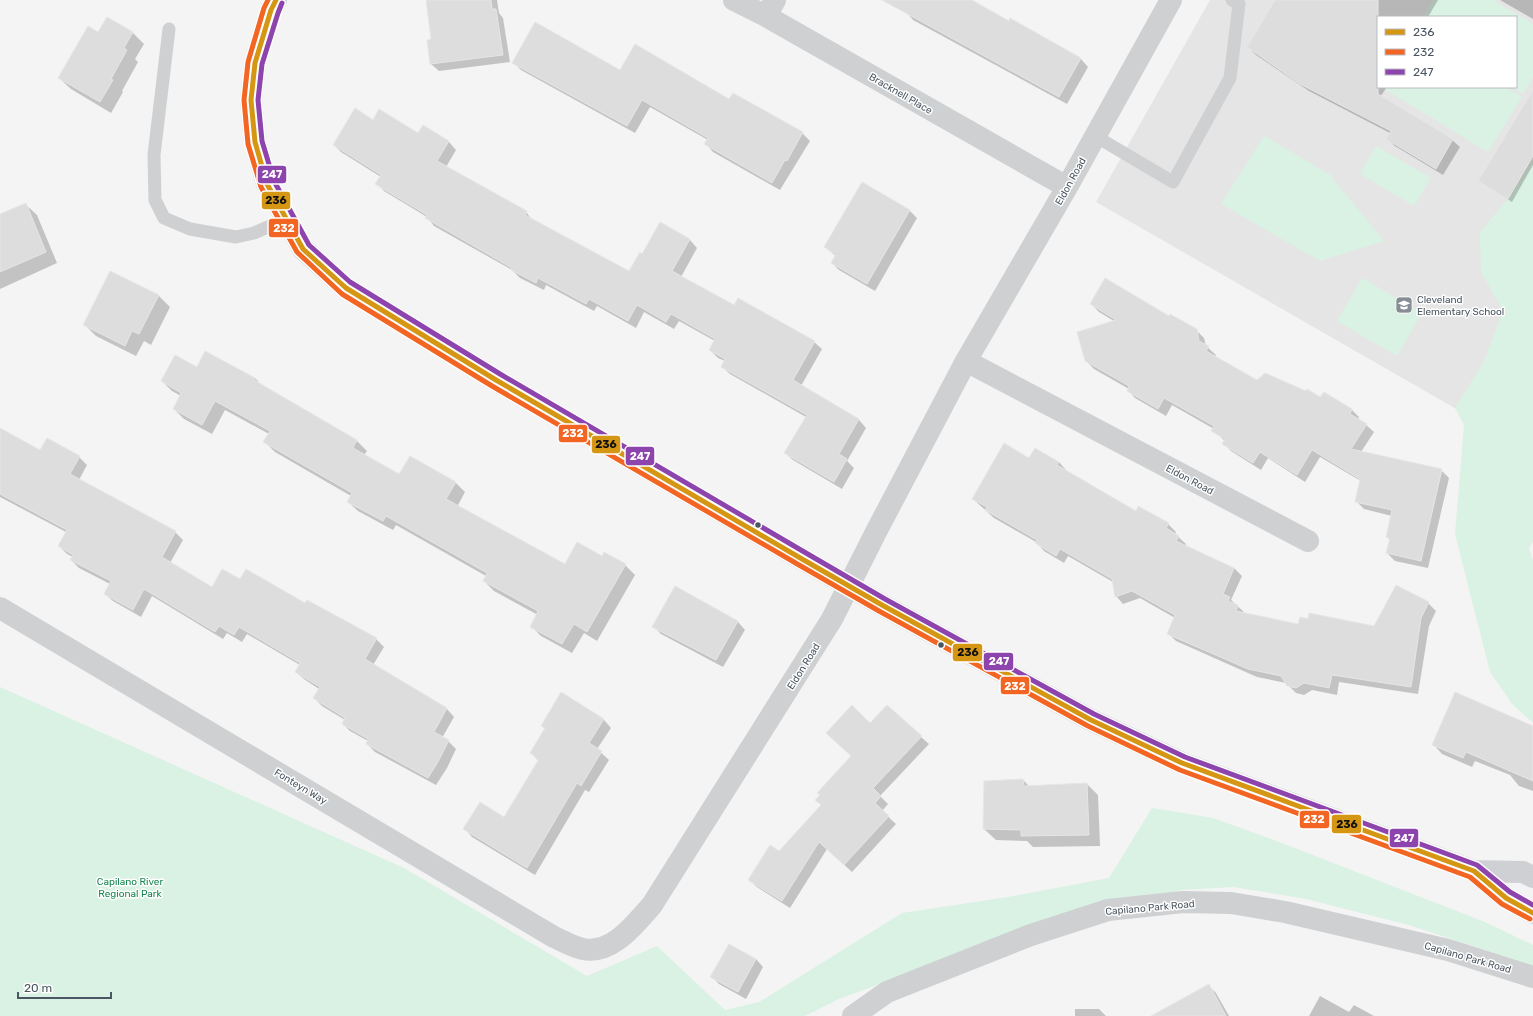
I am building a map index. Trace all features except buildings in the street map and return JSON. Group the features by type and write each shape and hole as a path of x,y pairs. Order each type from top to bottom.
{"main road":[{"path":"276,0 271,10 255,63 251,100 255,142 267,184 304,249 346,288 496,380 849,586 1091,720 1182,763 1474,871 1523,872 1533,877"},
{"path":"1474,871 1506,898 1533,914"}],"street":[{"name":"Bracknell Place","path":"734,0 770,8 1067,187"},
{"name":"Eldon Road","path":"606,947 621,937 652,904 832,619 966,361 1067,187 1171,0"},
{"name":"Eldon Road","path":"966,361 1308,542"},
{"name":"Fonteyn Way","path":"0,608 554,937 582,949 596,950 606,947"},
{"name":"Capilano Park Road","path":"853,1016 887,992 1031,935 1108,910 1184,902 1231,903 1285,912 1448,950 1533,977"}],"lane":[{"path":"1095,136 1173,182 1230,78 1239,4 1232,0"},
{"path":"169,29 154,156 155,200 164,218 190,229 236,237 254,233 286,219"}],"shaded area":[{"name":"Cleveland Elementary School","path":"1210,0 1533,0 1533,453 1096,202"}],"green space":[{"path":"1433,0 1493,0 1533,24 1533,78 1523,94 1513,88 1517,88 1517,16 1424,16"},
{"path":"1383,88 1507,88 1522,97 1488,152"},
{"path":"1264,136 1329,174 1384,241 1320,261 1221,204"},
{"path":"1376,146 1431,178 1414,206 1360,174"},
{"path":"1533,161 1533,542 1529,548 1533,560 1533,723 1512,704 1490,672 1455,534 1464,425 1455,408 1484,361 1503,311 1481,272 1480,232 1508,199"},
{"path":"1362,278 1422,313 1397,356 1337,321"},
{"name":"Capilano River Regional Park","path":"0,687 404,868 587,976 657,946 725,1010 759,1002 902,913 1008,897 1109,878 1152,808 1213,818 1274,840 1485,922 1533,945 1533,966 1409,925 1306,899 1234,887 1181,890 1107,909 893,979 839,999 805,1016 0,1016"}],"transit line":[{"name":"232","path":"268,0 264,8 248,62 244,100 248,144 261,187 297,252 342,294 492,386 799,565 879,611 1088,726 1180,770 1470,877 1502,904 1530,919"},
{"name":"236","path":"276,0 271,10 255,63 251,100 255,142 267,184 303,249 346,288 496,380 802,559 882,605 1091,720 1182,763 1474,871 1506,898 1533,913"},
{"name":"247","path":"282,3 262,64 258,100 262,141 274,181 309,245 350,282 500,374 885,599 1094,714 1185,757 1477,865 1510,892 1533,905"}],"place":[{"name":"Cleveland Elementary School","path":"1404,305"}]}
